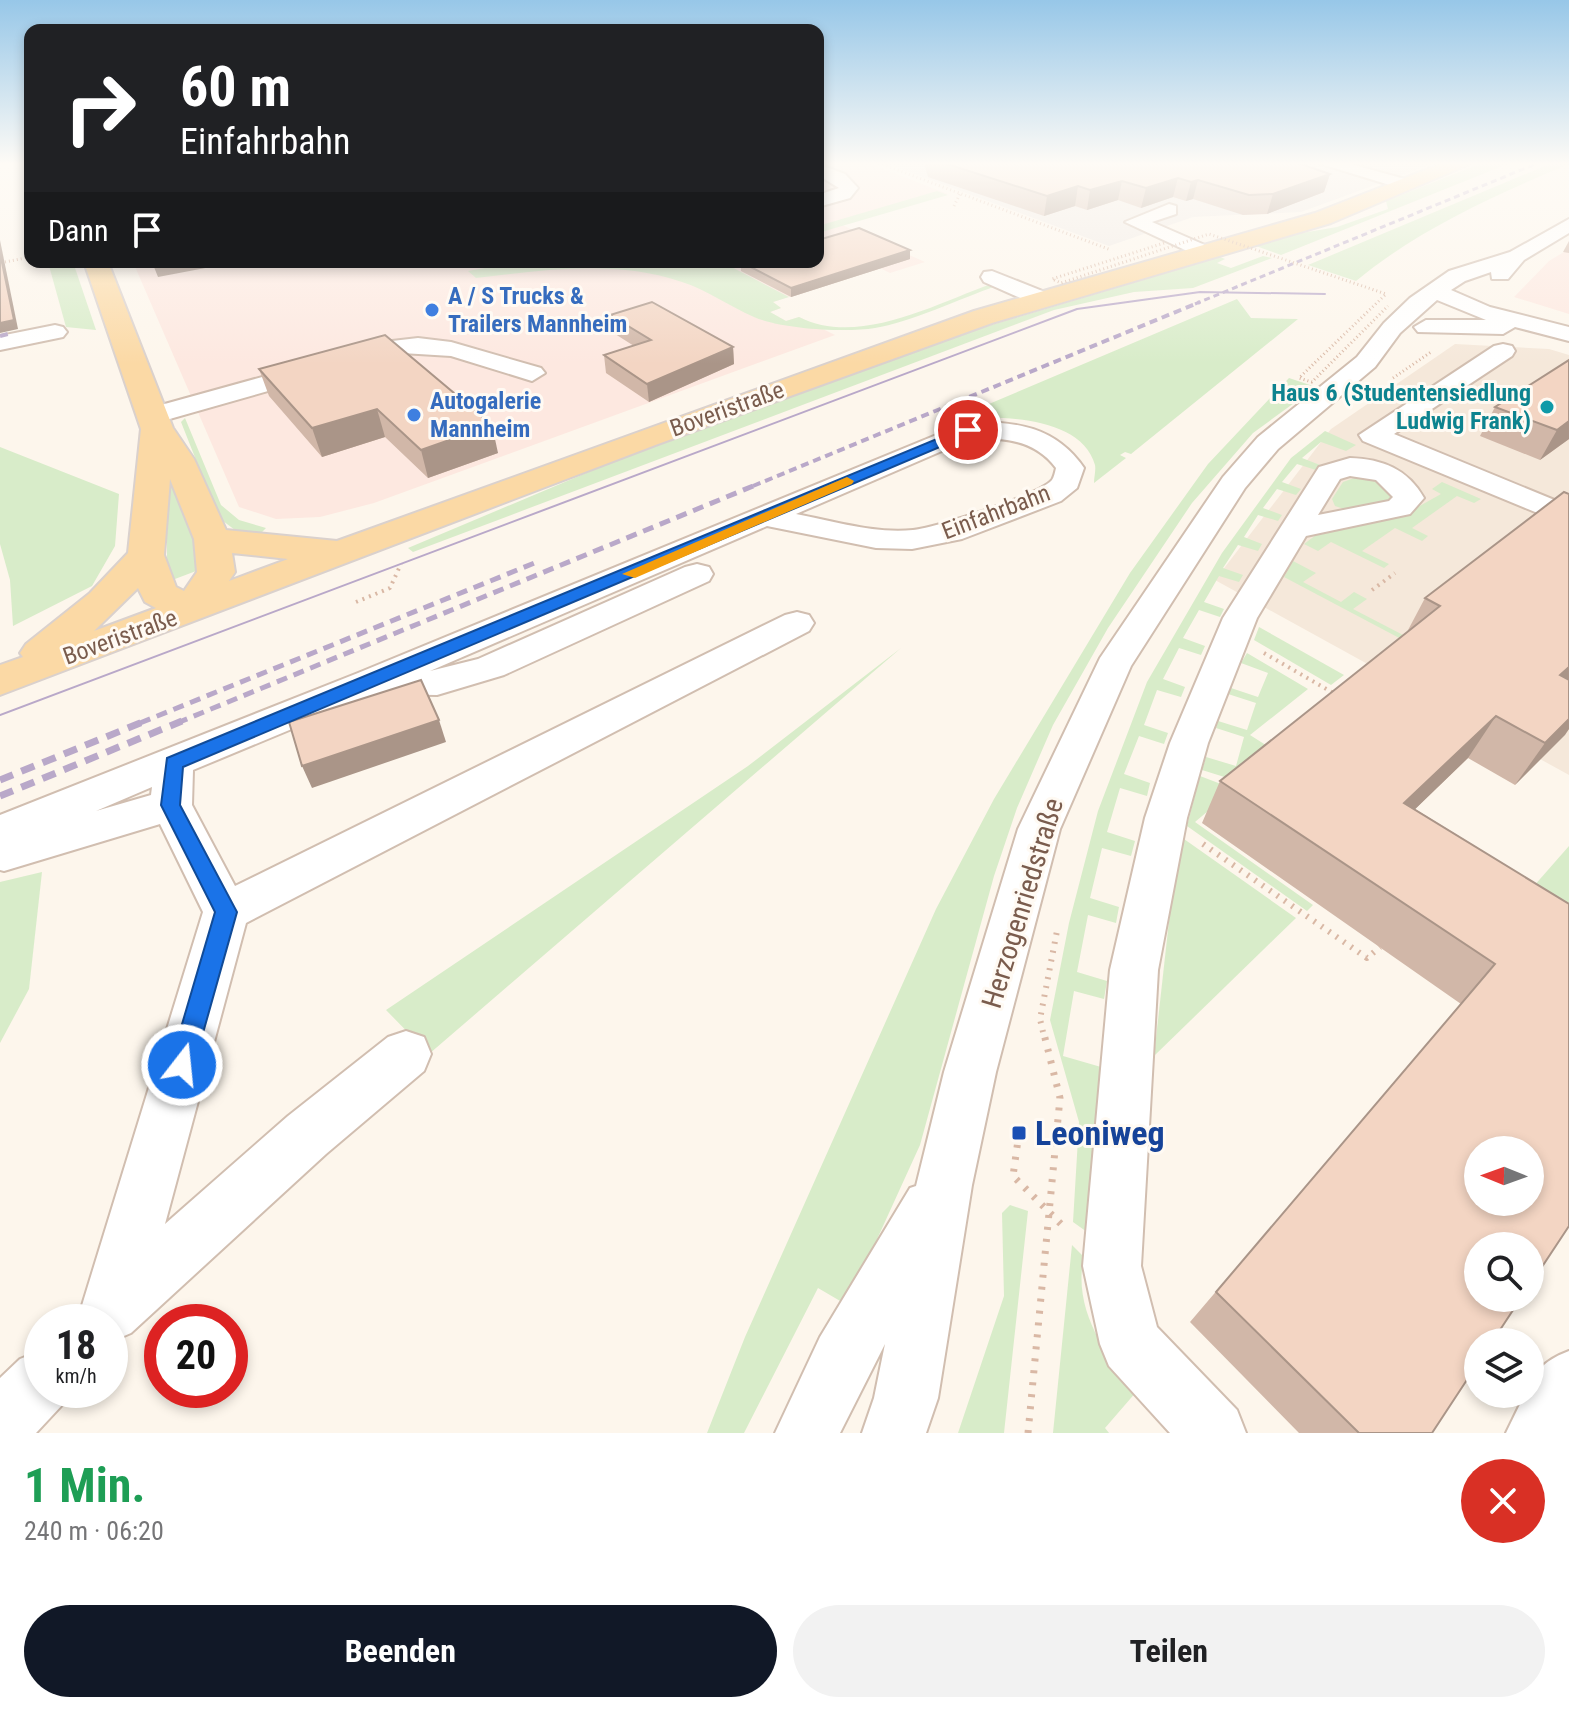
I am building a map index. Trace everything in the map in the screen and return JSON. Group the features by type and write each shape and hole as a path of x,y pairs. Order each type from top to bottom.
{"main road":[{"name":"Boveristraße","path":"5,679 677,427 1208,243 1268,230"},
{"path":"98,268 154,422 178,459 212,539 216,572 191,610 159,594 146,555 154,422"},
{"path":"212,539 266,547 349,549"},
{"path":"5,679 104,602 146,555"}],"street":[{"path":"1162,230 1208,243"},
{"path":"1517,256 1561,230"},
{"name":"Herzogenriedstraße","path":"1366,362 1392,328 1435,291 1457,276 1517,256"},
{"name":"Herzogenriedstraße","path":"903,1421 944,1185 970,1072 1039,829 1113,666 1233,483 1268,443 1366,362 1489,286 1517,256"},
{"path":"992,277 1042,299"},
{"path":"1435,291 1569,327"},
{"path":"1466,300 1535,327 1569,334"},
{"path":"1426,327 1535,327"},
{"path":"0,343 55,332"},
{"path":"154,422 401,346 427,343 454,347 532,373"},
{"path":"1503,351 1373,435 1569,516"},
{"name":"Einfahrbahn","path":"0,833 172,784 371,682 968,430 1002,429 1029,434 1059,451 1070,468 1067,482 1050,495 951,532 912,540 876,539 767,517"},
{"path":"1381,473 1413,452"},
{"path":"1214,1433 1131,1344 1112,1266 1134,970 1166,818 1189,743 1233,636 1295,529 1329,473 1353,468 1381,473 1402,484 1409,498 1399,508 1295,529"},
{"path":"371,682 437,683 491,667 807,526"},
{"path":"226,912 797,623"},
{"path":"0,855 172,784 226,912 110,1304"},
{"path":"119,1304 307,1135 406,1054"},
{"path":"807,1433 842,1359 944,1185"},
{"path":"0,1424 24,1399"}],"path":[{"path":"1057,230 1112,250"},
{"path":"1164,243 1052,279 1061,283 1208,243 1386,294 1299,378 1312,382 1388,306"},
{"path":"5,262 24,258"},
{"path":"356,602 390,588 404,555"},
{"path":"1372,590 1395,573"},
{"path":"1233,636 1337,695"},
{"path":"1166,818 1367,958 1380,947"},
{"path":"1028,1433 1060,1098 1040,1019"},
{"path":"1019,1133 1013,1176 1051,1217 1112,1266"}],"shaded area":[{"path":"824,230 853,230 925,262 890,273 880,268 773,302 781,308 770,312 786,321 799,317 835,335 374,503 320,517 276,519 239,507 136,268 824,268"},
{"path":"1065,230 1156,230 1109,246"},
{"path":"1569,249 1569,314 1514,297 1549,261"},
{"path":"1455,344 1549,349 1569,355 1569,775 1215,580 1331,429"}],"green space":[{"path":"1344,230 1281,255 1256,246 1290,235"},
{"path":"1392,230 1431,230 1356,281 1308,265"},
{"path":"1263,256 1272,258 1193,288 1134,292 1054,310 413,552 408,548 598,468 941,340 1220,257 1225,259 1217,263 1231,268"},
{"path":"50,268 75,268 96,330 66,327"},
{"path":"485,268 579,268 476,278 468,271"},
{"path":"579,268 733,268 789,297 773,302 781,308 770,312 786,321 799,317 822,325 846,327 896,319 991,284 996,286 888,325 831,330 766,321 691,285 657,275"},
{"path":"1237,299 1251,318 1298,319 1131,454 1125,452 1120,455 1126,458 1094,483 1095,465 1086,448 1054,427 1010,419 951,420"},
{"path":"1289,378 1316,387 1253,433 1192,503 1108,628 1053,725 1017,808 994,876 920,1145 847,1305 818,1288 744,1433 707,1433 745,1337 936,909 994,799 1130,573 1208,464"},
{"path":"185,418 221,505 239,520 266,528 256,538 235,530 219,518 181,422"},
{"path":"1325,431 1356,445 1346,451 1321,442 1302,458 1320,465 1316,470 1297,464 1282,482 1301,489 1296,495 1277,489 1263,508 1282,515 1278,521 1258,515 1244,537 1262,544 1258,551 1238,545 1223,568 1243,575 1239,582 1219,576 1204,602 1224,609 1220,617 1199,610 1183,638 1205,646 1201,655 1179,648 1163,679 1185,687 1181,697 1157,690 1144,725 1168,733 1164,744 1139,736 1124,774 1150,783 1147,796 1120,788 1107,832 1135,841 1131,856 1102,848 1090,898 1119,907 1116,923 1088,915 1077,972 1107,981 1104,999 1074,991 1063,1056 1101,1067 1087,1232 1073,1222 1079,1122 1050,1020 1069,923 1098,811 1147,682 1222,553 1291,458"},
{"path":"0,447 119,494 115,546 92,586 13,626 10,580 0,544"},
{"path":"1357,477 1383,483 1392,489 1394,501 1347,510 1335,506 1332,499 1343,482"},
{"path":"1442,482 1481,499 1474,503 1457,496 1412,528 1428,536 1422,541 1395,528 1362,551 1389,564 1384,568 1331,542 1318,551 1304,544 1316,535 1409,512 1441,494 1432,489"},
{"path":"177,483 204,568 167,582 167,488"},
{"path":"1293,561 1316,573 1303,582 1341,602 1354,592 1367,599 1353,609 1407,637 1403,640 1284,577"},
{"path":"1259,627 1344,675 1331,685 1254,640"},
{"path":"901,648 429,1054 386,1010 748,766"},
{"path":"1247,653 1308,689 1250,735 1272,749 1234,780 1202,770 1206,757 1236,766 1244,737 1216,728 1218,721 1247,730 1256,703 1228,694 1231,688 1258,697 1268,673 1241,663"},
{"path":"1200,776 1234,789 1195,822 1313,905 1307,911 1187,826"},
{"path":"1184,839 1296,918 1154,1056 1170,912"},
{"path":"1569,846 1569,946 1512,911"},
{"path":"42,872 29,989 0,1043 0,882"},
{"path":"1010,1205 1028,1211 1004,1433 958,1433 1004,1296 1002,1213"},
{"path":"1072,1245 1084,1257 1083,1294 1094,1330 1114,1363 1137,1391 1105,1428 1109,1433 1053,1433"}],"building":[{"path":"863,230 910,250 791,288 753,268 824,268 824,238"},
{"path":"0,253 14,320 0,323"},
{"path":"652,302 733,347 647,384 604,355 651,340 610,315"},
{"path":"385,335 492,425 421,450 377,409 312,428 259,369"},
{"path":"1569,360 1569,421 1557,430 1495,407"},
{"path":"1564,492 1569,494 1569,667 1560,675 1569,680 1569,719 1545,743 1496,716 1404,803 1569,904 1569,1226 1544,1264 1544,1232 1464,1232 1464,1312 1512,1312 1501,1328 1464,1328 1464,1384 1432,1433 1359,1433 1216,1292 1495,964 1220,781 1440,606 1425,598"},
{"path":"421,680 439,720 302,766 289,722"}],"tram line":[{"path":"0,715 1077,309 1200,292 1325,294"}],"railway":[{"path":"1195,304 1375,230"},
{"path":"753,486 1200,302"},
{"path":"0,336 8,334"},
{"path":"177,723 758,484"},
{"path":"140,723 537,562"},
{"path":"0,780 145,721"},
{"path":"0,796 182,721"}],"slow traffic":[{"path":"629,574 847,481"}],"place":[{"name":"A / S Trucks & Trailers Mannheim","path":"432,310"},
{"name":"Haus 6 (Studentensiedlung Ludwig Frank)","path":"1547,407"},
{"name":"Autogalerie Mannheim","path":"414,415"},
{"name":"Leoniweg","path":"1019,1133"}],"route":[{"path":"182,1065 226,912 171,805 174,763 767,517 934,442 968,430"}]}
